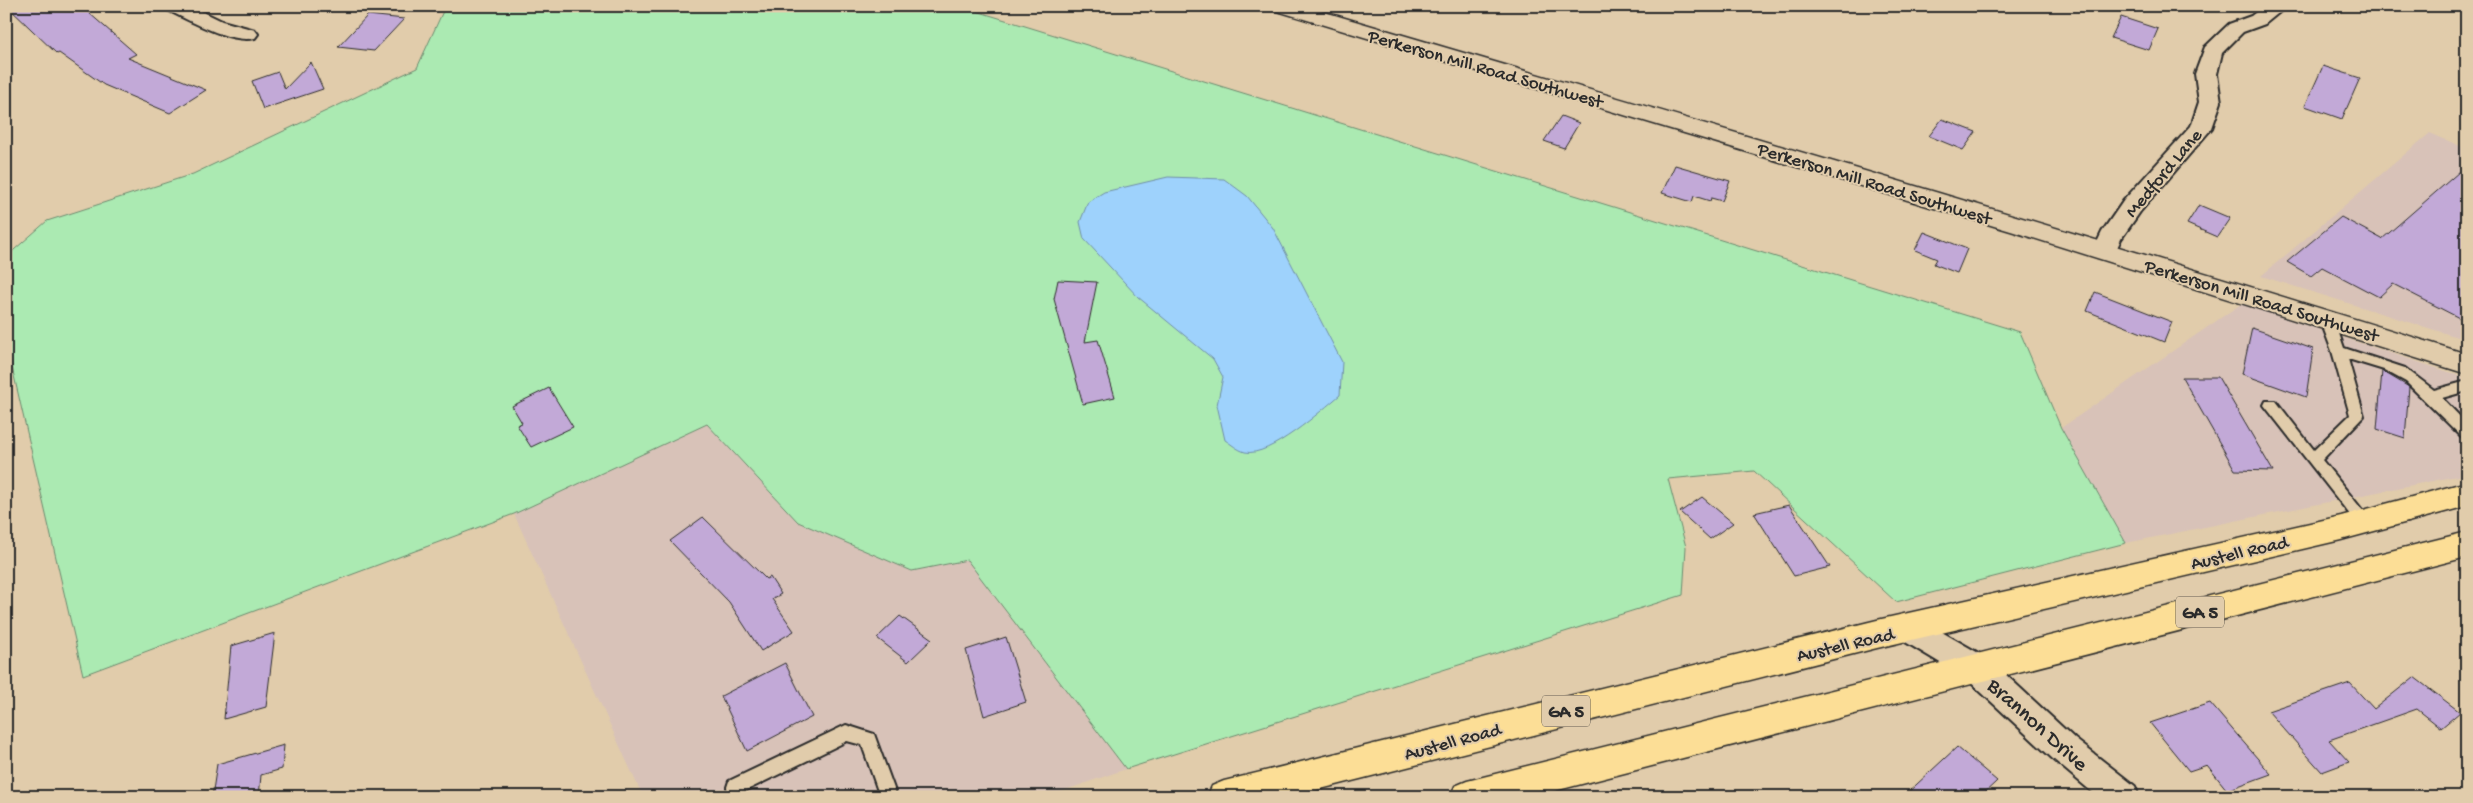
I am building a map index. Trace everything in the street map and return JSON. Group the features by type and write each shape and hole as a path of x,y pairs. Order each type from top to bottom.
{"main road":[{"name":"Austell Road","path":"1224,797 1868,636 2363,522 2467,494"},
{"name":"GA 5","path":"1466,797 2467,544"}],"street":[{"path":"174,6 215,25 248,34"},
{"name":"Perkerson Mill Road Southwest","path":"1281,6 2106,251 2467,364"},
{"name":"Medford Lane","path":"2106,251 2110,238 2132,206 2201,128 2210,102 2206,74 2212,51 2236,28 2258,20 2277,6"},
{"name":"Brannon Drive","path":"1908,628 1978,669 2064,749 2123,797"}],"lane":[{"path":"2314,459 2357,416 2328,319"},
{"path":"2339,351 2388,366 2417,380 2467,432"},
{"path":"2431,396 2467,386"},
{"path":"2271,405 2363,522"},
{"path":"738,797 735,787 846,733 868,739 889,797"}],"shaded area":[{"path":"2430,133 2467,149 2467,340 2261,276"},
{"path":"2241,304 2467,378 2467,474 2126,543 2061,428"},
{"path":"707,424 799,522 912,571 967,560 1126,769 1045,797 643,797 514,514"}],"green space":[{"path":"442,6 960,6 2020,332 2061,428 2126,543 1896,602 1754,471 1668,479 1686,547 1683,595 1126,769 967,560 912,571 798,522 707,424 514,514 83,675 6,341 6,257 47,221 193,174 417,68 444,9"}],"water":[{"path":"1168,177 1224,179 1247,196 1273,228 1342,362 1340,395 1295,431 1267,448 1255,452 1245,452 1225,440 1217,405 1223,377 1213,359 1138,297 1084,239 1080,222 1088,202 1104,192"}],"building":[{"path":"7,6 81,6 136,54 128,58 206,90 170,113 104,85 59,53 57,54"},
{"path":"368,15 404,19 374,51 338,47"},
{"path":"2121,17 2158,29 2149,50 2111,38"},
{"path":"311,62 323,89 263,109 252,81 278,72 285,89"},
{"path":"2323,66 2360,78 2342,119 2305,106"},
{"path":"1561,116 1579,123 1564,148 1544,141"},
{"path":"1942,119 1976,132 1963,150 1929,136"},
{"path":"1675,165 1730,181 1722,201 1711,198 1710,201 1694,196 1692,202 1662,193"},
{"path":"2467,165 2467,322 2393,284 2379,297 2322,267 2311,276 2287,262 2341,217 2382,239"},
{"path":"2199,205 2230,218 2217,237 2187,224"},
{"path":"1924,232 1967,249 1957,273 1934,264 1937,259 1915,250"},
{"path":"1058,280 1097,282 1085,342 1098,340 1115,397 1083,404 1054,299"},
{"path":"2095,292 2172,322 2164,342 2087,311"},
{"path":"2252,328 2313,349 2306,397 2242,374"},
{"path":"2382,371 2409,387 2405,438 2377,429"},
{"path":"2182,377 2218,377 2273,471 2235,470"},
{"path":"549,388 573,427 531,447 517,425 522,423 512,406"},
{"path":"1702,497 1733,523 1710,539 1680,512"},
{"path":"1789,505 1830,567 1794,576 1754,513"},
{"path":"703,517 766,579 770,577 781,594 772,599 794,631 761,651 729,602 670,541"},
{"path":"900,616 932,639 908,662 877,638"},
{"path":"275,633 266,707 224,719 231,646"},
{"path":"1006,637 1026,702 984,716 966,650"},
{"path":"785,663 812,717 747,751 721,696"},
{"path":"2414,677 2460,712 2441,728 2417,709 2329,740 2349,762 2322,772 2268,711 2350,683 2374,709"},
{"path":"2210,703 2271,774 2227,790 2207,765 2189,771 2150,723"},
{"path":"284,745 282,769 261,775 259,797 212,797 217,764"},
{"path":"1957,747 1997,781 1980,797 1903,797"}]}
